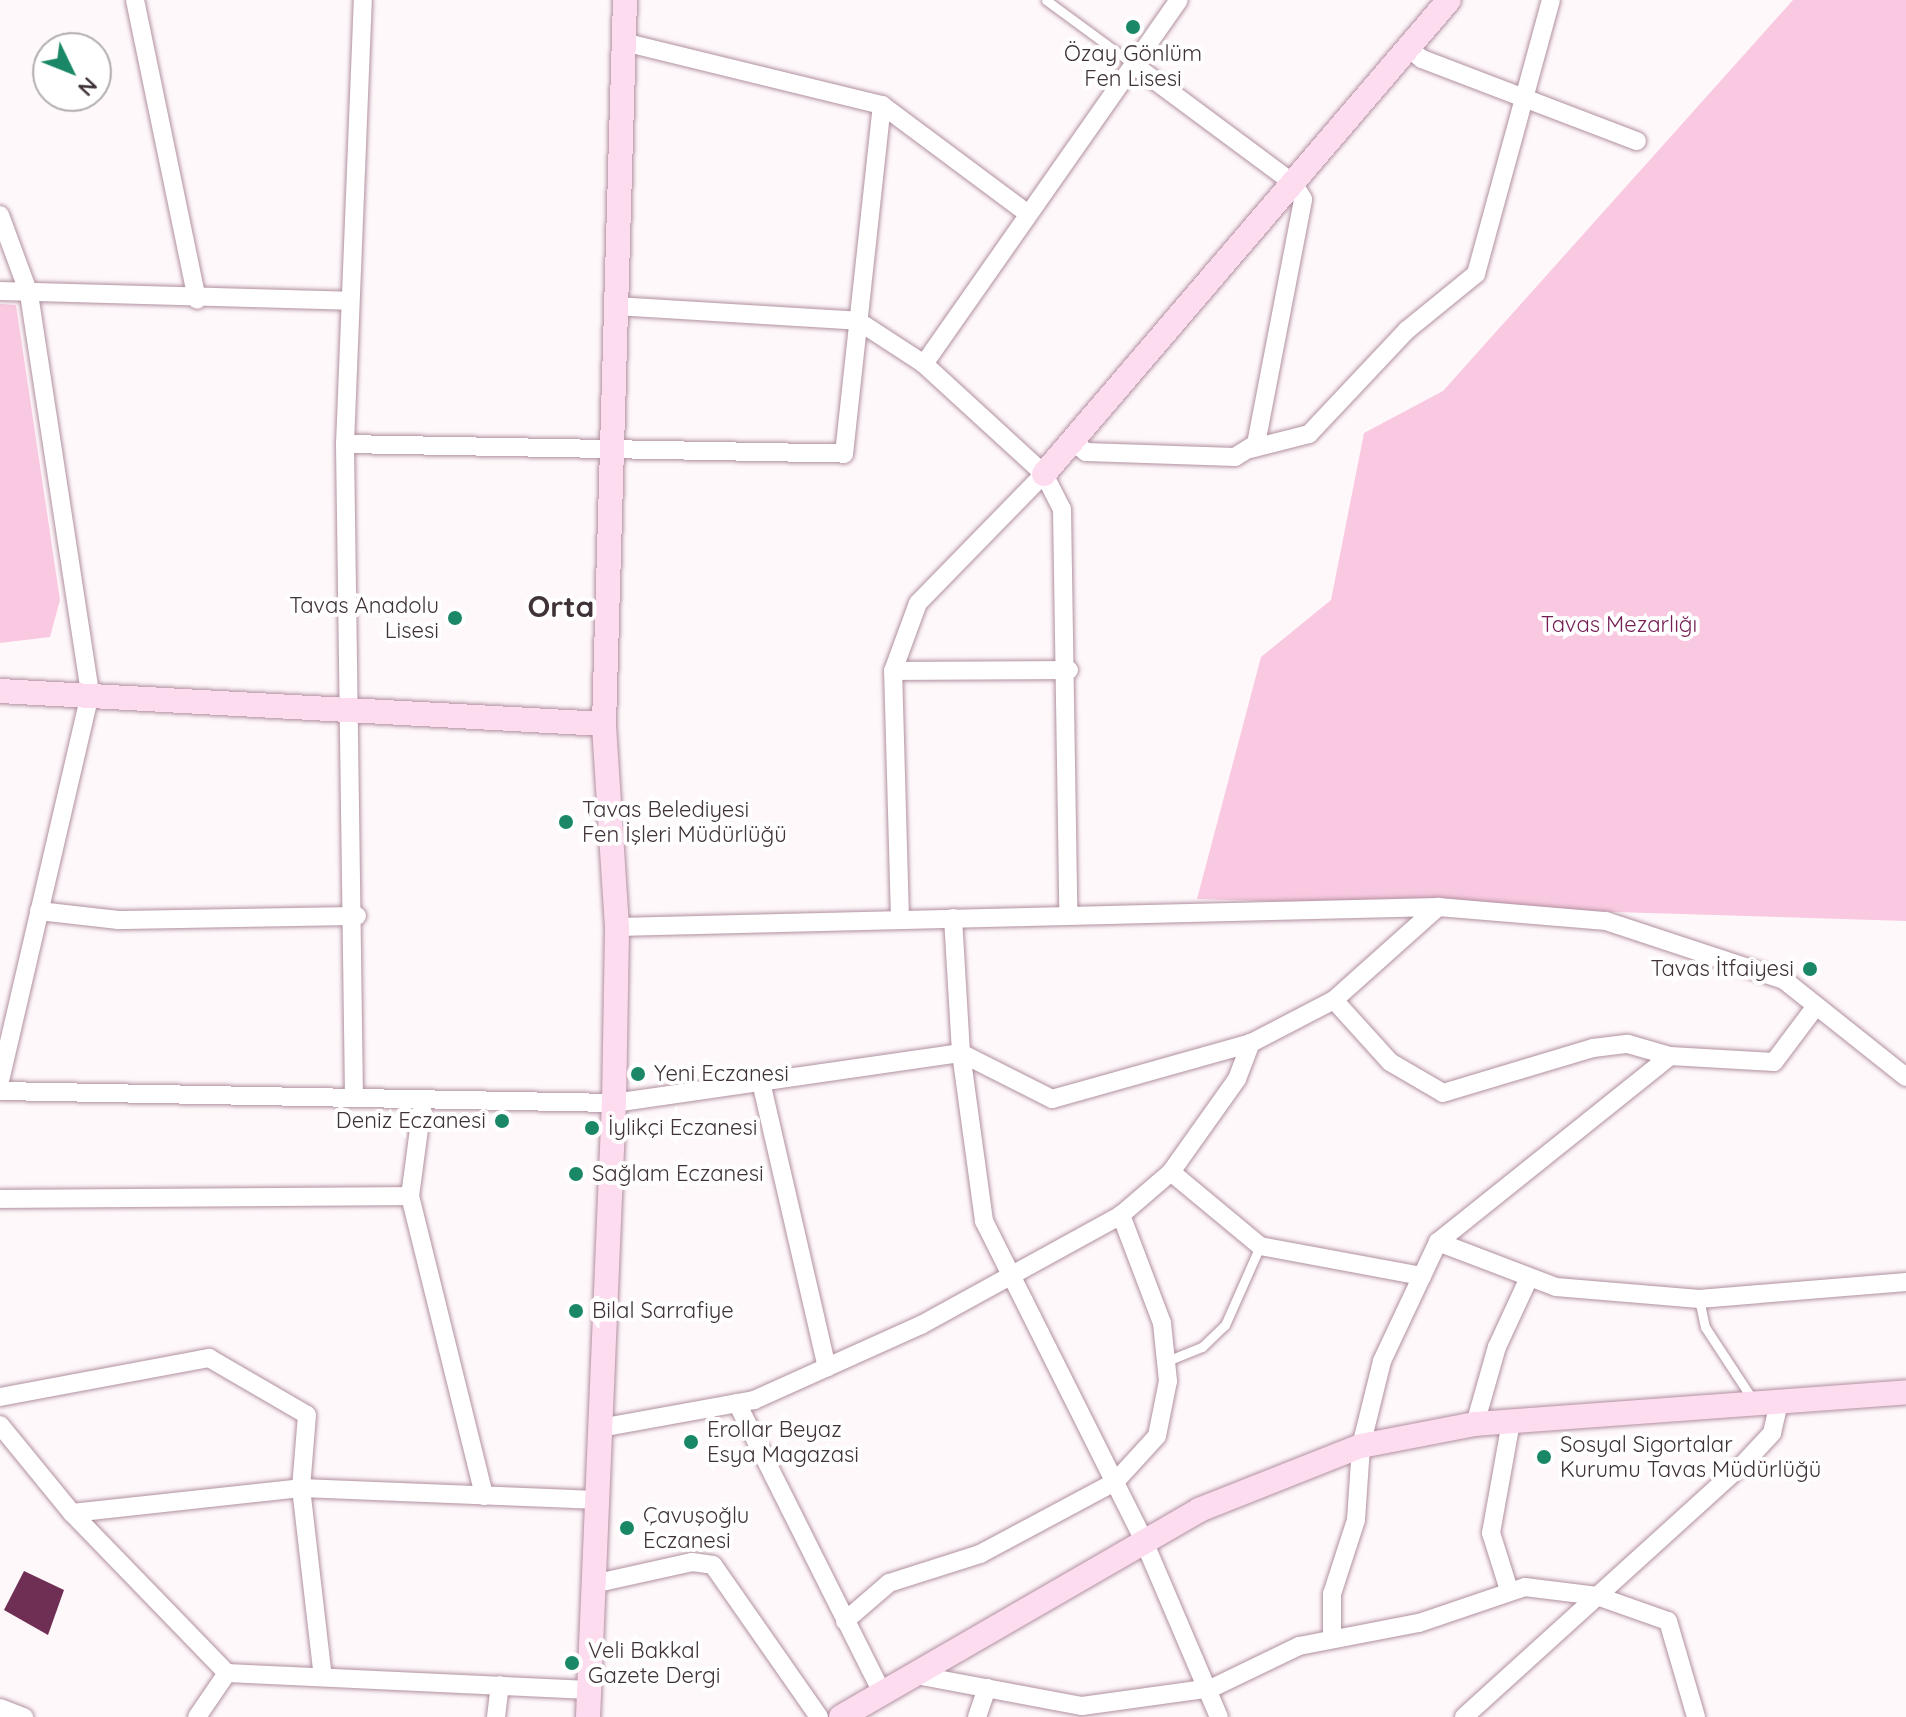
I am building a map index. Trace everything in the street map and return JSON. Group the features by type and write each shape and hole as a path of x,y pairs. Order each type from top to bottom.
{"street":[{"path":"135,0 197,300"},
{"path":"354,1098 357,916 346,709 345,444 363,0"},
{"path":"588,1717 614,1103 617,927 604,724 615,453 625,0"},
{"path":"924,364 1179,0"},
{"path":"900,919 893,671 918,603 1044,474 1449,0"},
{"path":"1072,441 1086,452 1235,457 1250,449 1309,434 1423,315 1470,283 1551,0"},
{"path":"624,42 882,105 1028,214"},
{"path":"1408,48 1524,99 1637,141"},
{"path":"1133,64 1293,183 1303,199 1261,438 1250,449"},
{"path":"345,444 615,453 844,454 882,105"},
{"path":"0,215 29,294 90,694 0,1081"},
{"path":"0,291 197,300 349,301"},
{"path":"616,306 858,321 924,364 1044,474 1062,509 1069,670 1068,913"},
{"path":"893,671 1069,670"},
{"path":"0,691 604,724"},
{"path":"617,927 1068,913 1438,907 1606,921 1730,958 1784,980 1906,1077"},
{"path":"0,1091 614,1103 961,1053 1052,1099 1251,1043 1334,1000 1438,907"},
{"path":"39,911 160,921 357,916"},
{"path":"953,918 961,1053 984,1221 1143,1539 1212,1688 1219,1717"},
{"path":"1334,1000 1390,1062 1443,1093 1593,1048 1628,1044 1670,1056 1774,1062 1816,1006"},
{"path":"600,1428 737,1403 827,1367 1121,1215 1171,1172 1237,1079 1251,1043"},
{"path":"1332,1637 1332,1594 1361,1499 1361,1446 1382,1361 1438,1242 1670,1056"},
{"path":"761,1082 827,1367"},
{"path":"423,1099 410,1196 484,1496"},
{"path":"1171,1172 1260,1246 1422,1276"},
{"path":"0,1199 410,1196"},
{"path":"845,1621 889,1583 980,1554 1115,1482 1164,1422 1167,1361 1154,1294 1121,1215"},
{"path":"1438,1242 1527,1282 1699,1299 1906,1282"},
{"path":"1475,1424 1497,1347 1527,1282"},
{"path":"0,1397 209,1358 307,1415 301,1488 323,1677"},
{"path":"841,1717 1143,1539 1361,1446 1475,1424 1906,1392"},
{"path":"737,1403 883,1695"},
{"path":"1464,1717 1747,1460 1772,1433 1767,1404"},
{"path":"1509,1590 1491,1533 1511,1422"},
{"path":"0,1425 72,1513 227,1673 589,1690"},
{"path":"72,1513 301,1488 597,1500"},
{"path":"593,1584 692,1562 713,1565 819,1717"},
{"path":"916,1675 987,1688 1084,1712 1212,1688 1332,1637 1419,1623 1509,1590 1597,1596 1671,1625 1696,1717"},
{"path":"197,1717 227,1673"},
{"path":"496,1717 500,1685"},
{"path":"977,1717 987,1688"},
{"path":"0,1708 24,1717"}],"lane":[{"path":"1046,0 1133,64"},
{"path":"1167,1361 1202,1347 1225,1325 1260,1246"},
{"path":"1699,1299 1705,1327 1767,1404"}],"green space":[{"name":"Tavas Mezarlığı","path":"1793,0 1906,0 1906,921 1197,899 1261,657 1331,600 1364,433 1443,391"},
{"path":"0,304 16,305 60,600 50,637 0,643"}],"building":[{"path":"24,1571 64,1590 48,1635 4,1610"}],"place":[{"name":"Özay Gönlüm Fen Lisesi","path":"1133,27"},
{"name":"Tavas Anadolu Lisesi","path":"455,618"},
{"name":"Tavas Belediyesi Fen İşleri Müdürlüğü","path":"566,822"},
{"name":"Tavas İtfaiyesi","path":"1810,969"},
{"name":"Yeni Eczanesi","path":"638,1074"},
{"name":"Deniz Eczanesi","path":"502,1121"},
{"name":"İylikçi Eczanesi","path":"592,1128"},
{"name":"Sağlam Eczanesi","path":"576,1174"},
{"name":"Bilal Sarrafiye","path":"576,1311"},
{"name":"Erollar Beyaz Esya Magazasi","path":"691,1442"},
{"name":"Sosyal Sigortalar Kurumu Tavas Müdürlüğü","path":"1544,1457"},
{"name":"Çavuşoğlu Eczanesi","path":"627,1528"},
{"name":"Veli Bakkal Gazete Dergi","path":"572,1663"}],"district":[{"name":"Orta","path":"561,606"}]}
